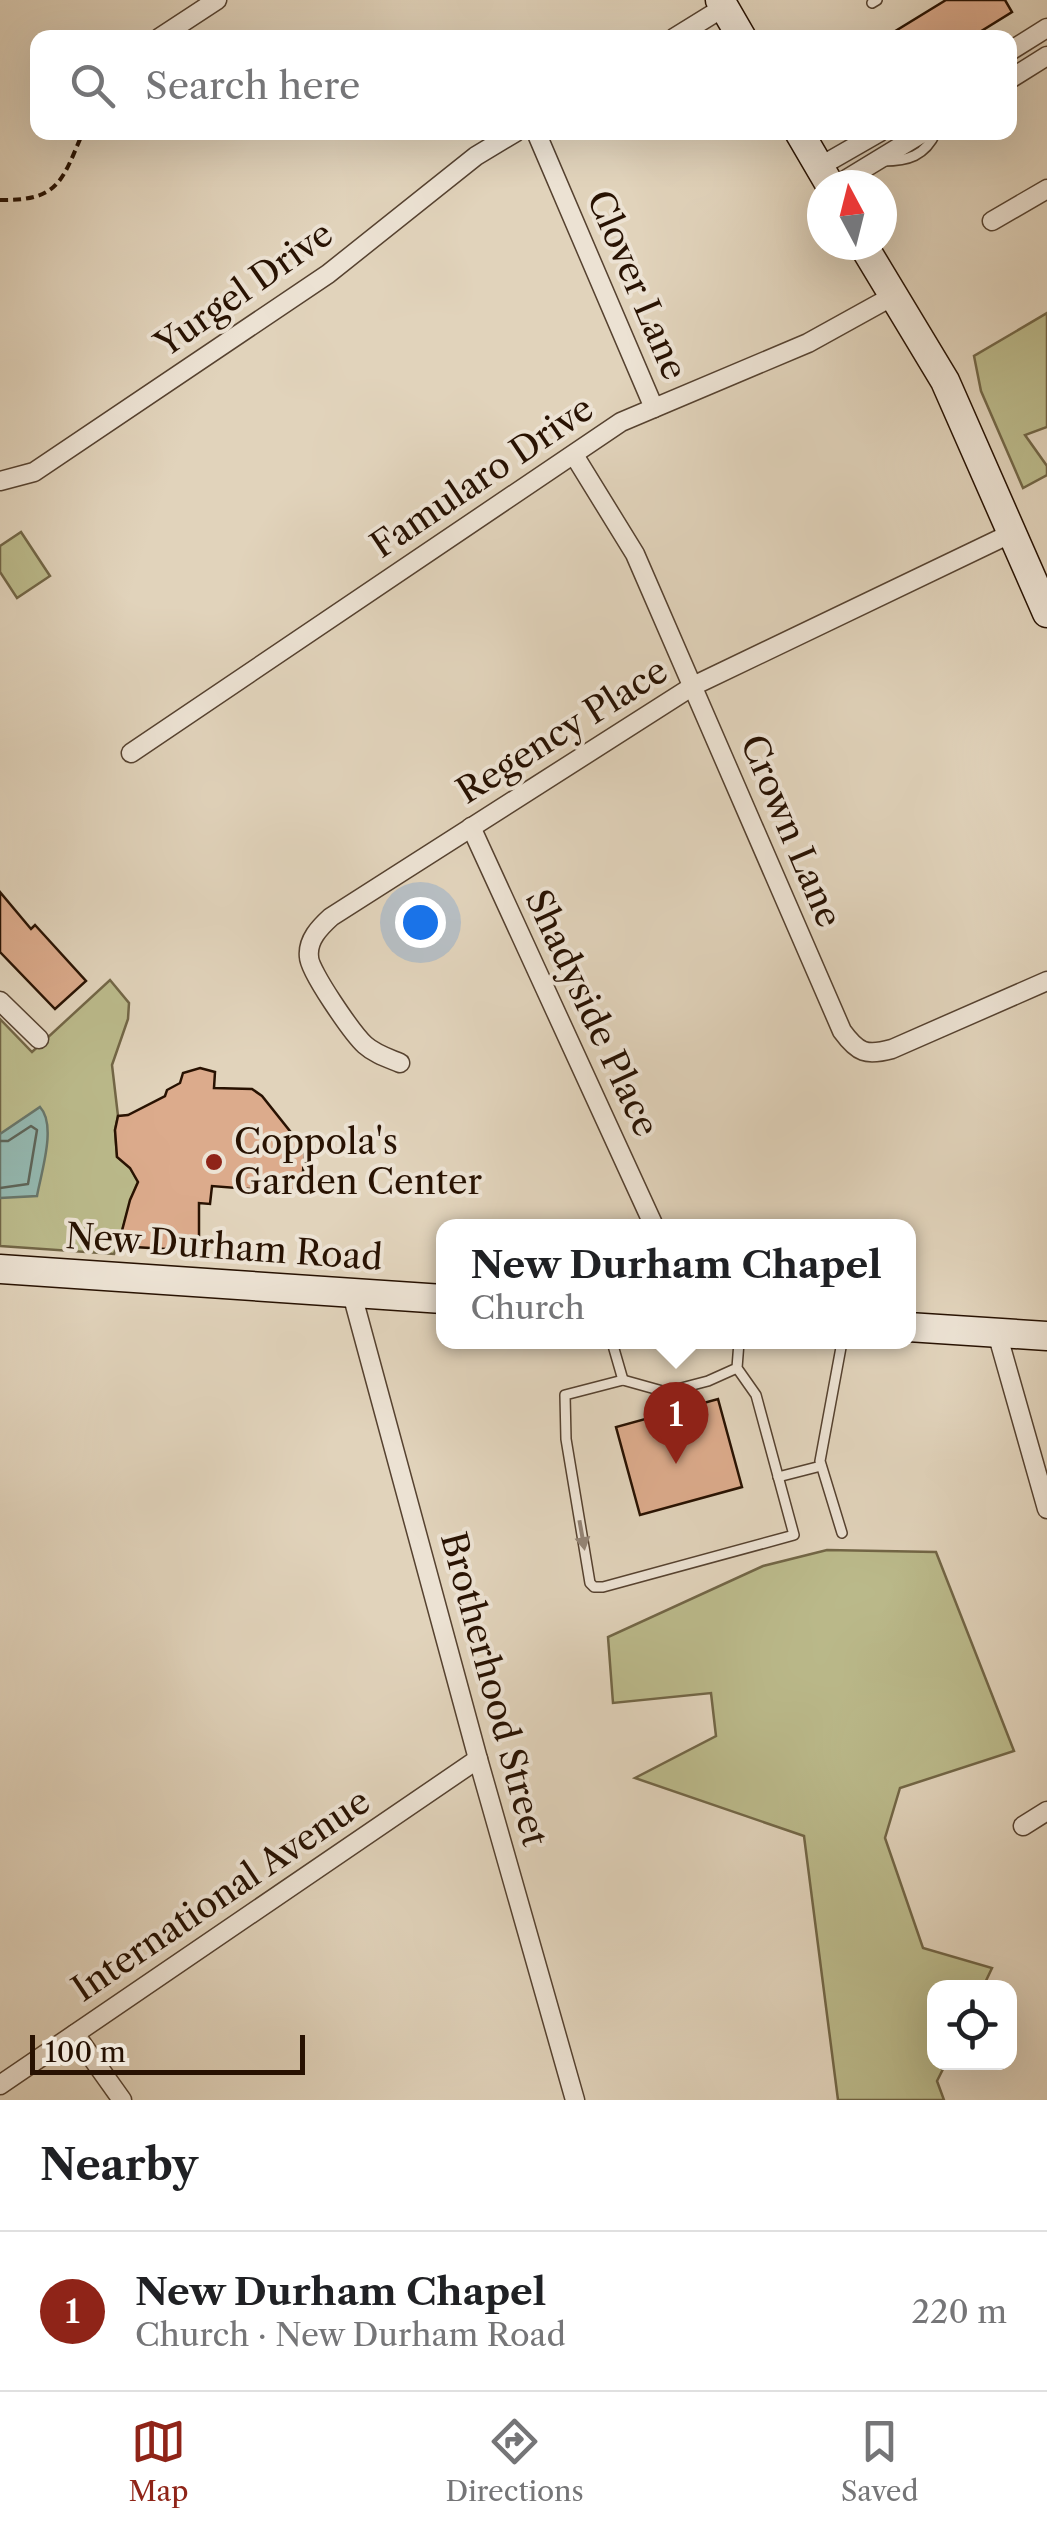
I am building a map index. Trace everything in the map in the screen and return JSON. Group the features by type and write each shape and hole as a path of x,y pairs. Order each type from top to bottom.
{"main road":[{"path":"722,4 737,30"},
{"path":"804,140 823,170"},
{"path":"872,260 945,382 1047,614"},
{"name":"New Durham Road","path":"0,1269 436,1299"},
{"path":"916,1328 1047,1336"}],"street":[{"path":"170,30 217,0"},
{"path":"685,30 722,4"},
{"path":"1017,47 1047,28"},
{"path":"1017,75 1047,56"},
{"name":"Yurgel Drive","path":"0,481 34,472 296,296 476,156 503,140"},
{"name":"Clover Lane","path":"539,140 654,408"},
{"path":"838,170 867,140"},
{"path":"854,170 876,162 911,140"},
{"path":"992,222 1047,189"},
{"name":"Famularo Drive","path":"131,753 621,422 808,343 892,296"},
{"name":"Crown Lane","path":"574,455 635,554 851,1044 861,1051 876,1053 892,1049 1047,981"},
{"name":"Regency Place","path":"400,1063 364,1044 313,972 308,957 310,944 317,930 331,917 693,686 1012,533"},
{"name":"Shadyside Place","path":"470,828 651,1219"},
{"path":"0,1001 39,1039"},
{"name":"Brotherhood Street","path":"352,1294 575,2100"},
{"path":"997,1333 1047,1509"},
{"name":"International Avenue","path":"0,2085 478,1759"},
{"path":"1023,1826 1047,1811"},
{"path":"76,2034 122,2100"}],"lane":[{"path":"876,162 918,155 932,140"},
{"path":"614,1349 623,1380"},
{"path":"736,1368 708,1381 666,1392 623,1380 565,1394 566,1439 590,1583 594,1587 794,1535 756,1395 736,1368 738,1349"},
{"path":"841,1349 820,1461 842,1532"},
{"path":"778,1478 822,1466"}],"path":[{"path":"0,200 33,199 46,194 65,173 79,140"}],"shaded area":[{"path":"1047,313 1047,427 1025,435 1047,466 1047,475 1023,488 981,391 974,356"},
{"path":"21,532 50,576 17,598 0,572 0,546"},
{"path":"110,980 129,1003 128,1019 112,1065 118,1116 117,1157 138,1182 114,1254 0,1246 0,1019 32,1052"},
{"path":"827,1550 936,1552 1014,1751 900,1788 885,1838 923,1948 992,1968 986,1980 927,1980 927,2070 942,2070 937,2081 944,2100 838,2100 804,1836 635,1778 716,1736 711,1693 613,1703 608,1637 763,1566"}],"water":[{"path":"40,1107 48,1137 37,1196 0,1198 0,1134"}],"building":[{"path":"946,0 1005,0 1012,12 983,30 897,30"},
{"path":"0,892 31,929 35,925 86,981 55,1009 0,952"},
{"name":"Coppola's Garden Center","path":"200,1068 215,1072 214,1088 252,1089 262,1096 305,1150 301,1193 212,1186 210,1204 199,1203 199,1251 118,1246 138,1182 117,1157 118,1116 165,1096 167,1090 180,1083 183,1073"},
{"path":"718,1399 742,1487 640,1515 616,1427"}],"place":[{"name":"Coppola's Garden Center","path":"214,1162"},
{"name":"New Durham Chapel","path":"676,1464"}]}
